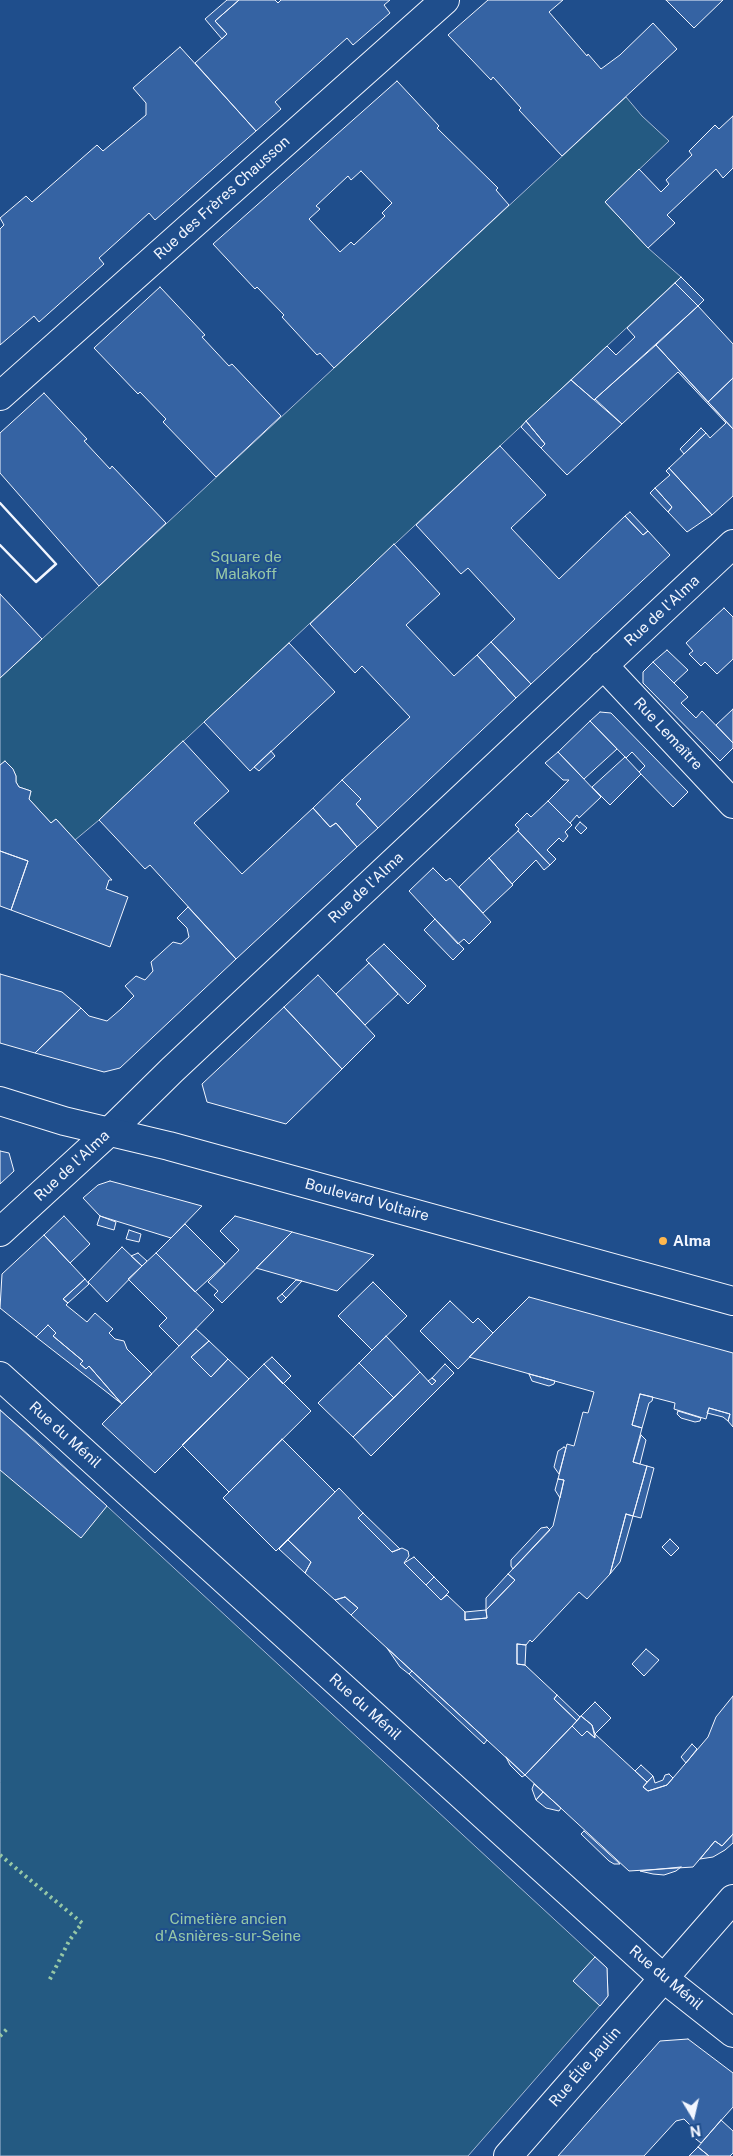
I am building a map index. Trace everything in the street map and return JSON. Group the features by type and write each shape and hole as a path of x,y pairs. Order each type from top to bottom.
{"street":[{"name":"Rue des Frères Chausson","path":"0,396 445,0"},
{"name":"Rue de l'Alma","path":"0,1232 109,1132 186,1057 733,544"},
{"name":"Rue Lemaître","path":"603,666 733,804"},
{"name":"Boulevard Voltaire","path":"0,1101 64,1121 170,1146 733,1301"},
{"name":"Rue du Ménil","path":"0,1376 662,1977 733,2034"},
{"name":"Rue Élie Jaulin","path":"508,2156 662,1977 733,1899"}],"green space":[{"name":"Square de Malakoff","path":"626,97 642,116 669,141 605,202 648,248 681,277 99,820 75,840 56,819 51,823 29,799 31,791 19,787 13,770 5,761 0,765 0,678"},
{"name":"Cimetière ancien d'Asnières-sur-Seine","path":"0,1410 43,1447 607,1968 608,1996 468,2156 0,2156"}],"building":[{"path":"227,0 239,0 215,21 227,34 222,39 205,19"},
{"path":"239,0 275,0 278,3 281,0 390,0 384,5 390,13 353,45 347,38 275,102 281,109 256,131 195,63 227,34 215,21"},
{"path":"488,0 563,0 549,12 587,56 588,54 601,69 620,55 653,23 677,49 562,156 519,110 521,108 493,77 491,80 448,35"},
{"path":"666,0 723,0 694,28"},
{"path":"180,47 256,131 155,220 149,213 99,258 104,264 39,322 34,316 0,345 0,229 4,225 0,218 26,196 32,202 97,145 103,151 146,115 146,103 133,88"},
{"path":"397,81 439,126 437,128 498,188 496,190 509,205 334,368 320,353 317,355 282,317 284,315 257,287 255,289 213,244","holes":["361,171 392,203 382,213 385,216 354,245 351,242 340,252 309,219 320,209 316,206 348,176 351,180"]},
{"path":"733,116 733,168 723,178 716,169 667,215 675,223 648,248 605,202 639,169 661,192 669,184 666,180 692,155 689,151 715,125 719,129"},
{"path":"681,277 704,300 698,306 675,283"},
{"path":"675,283 698,306 594,400 571,380 607,346 616,355 635,337 627,328"},
{"path":"160,287 205,335 202,337 229,366 232,364 281,416 216,477 163,422 166,419 140,392 138,394 94,348"},
{"path":"698,306 733,344 733,378 708,402 656,345"},
{"path":"656,345 733,429 733,496 712,515 669,468 706,433 710,438 726,423 678,372 622,424 595,399"},
{"path":"733,378 733,429 708,402"},
{"path":"571,380 622,424 567,475 541,448 545,444 526,421"},
{"path":"44,393 87,439 84,441 110,469 112,466 166,523 99,586 0,473 0,433"},
{"path":"526,421 545,444 541,448 521,427"},
{"path":"701,428 706,433 684,454 680,449"},
{"path":"500,446 546,495 511,528 559,579 625,516 643,535 648,531 670,555 531,684 491,642 515,619 468,568 461,574 416,525"},
{"path":"669,468 712,515 687,532 668,512 672,507 655,488 670,475 666,471"},
{"path":"655,488 672,507 668,512 650,493"},
{"path":"630,512 648,531 643,535 625,516"},
{"path":"394,544 440,594 406,625 454,676 477,655 516,698 378,828 356,804 361,799 342,780 410,717 362,666 355,673 310,624"},
{"path":"0,594 42,639 0,678"},
{"path":"724,608 733,617 733,659 717,674 705,662 701,666 689,654 693,651 686,643"},
{"path":"491,642 531,684 516,698 477,655"},
{"path":"289,643 335,692 250,771 204,722"},
{"path":"667,650 688,670 674,683 653,662"},
{"path":"653,662 688,697 681,703 696,718 702,711 733,743 733,748 720,761 643,683 643,672"},
{"path":"733,709 733,743 716,725"},
{"path":"600,712 611,713 688,792 673,807 639,772 645,766 632,752 626,758 590,721"},
{"path":"590,721 617,749 584,779 558,752"},
{"path":"183,741 229,791 194,823 242,874 313,808 330,827 336,823 357,847 236,959 150,865 145,869 99,820"},
{"path":"271,751 275,756 259,771 254,767"},
{"path":"558,752 601,797 579,818 577,815 570,823 548,801 569,780 563,780 545,763"},
{"path":"625,757 641,774 610,805 592,787"},
{"path":"5,761 13,769 19,787 31,791 29,799 51,823 56,819 112,880 109,880 106,889 128,897 110,947 11,910 28,861 0,851 0,765"},
{"path":"342,780 361,799 356,804 378,828 357,847 336,823 330,827 313,808"},
{"path":"548,801 572,825 565,832 568,836 563,842 559,838 547,850 556,859 550,865 518,831 519,829 515,825 527,813 531,817"},
{"path":"580,822 587,828 581,834 575,828"},
{"path":"518,831 550,865 544,870 536,860 512,884 489,858"},
{"path":"0,851 28,861 11,910 0,906"},
{"path":"489,858 513,885 483,913 459,887"},
{"path":"433,868 446,881 450,878 491,922 469,944 464,939 458,944 409,891"},
{"path":"188,907 236,959 120,1068 104,1072 35,1053 81,1008 89,1016 107,1021 121,1009 134,996 125,986 136,976 145,980 153,971 151,962 173,942 181,944 189,937 187,928 177,918"},
{"path":"435,919 464,949 453,960 424,930"},
{"path":"384,944 426,986 408,1004 366,960"},
{"path":"369,963 398,994 365,1025 336,994"},
{"path":"0,974 62,992 81,1008 35,1053 0,1043"},
{"path":"318,975 375,1036 342,1069 284,1007"},
{"path":"284,1007 342,1069 286,1124 207,1102 202,1084"},
{"path":"0,1151 9,1153 14,1171 0,1184"},
{"path":"110,1181 202,1206 171,1238 100,1216 83,1198 98,1185"},
{"path":"64,1216 90,1244 70,1263 44,1235"},
{"path":"100,1216 116,1222 114,1230 97,1225"},
{"path":"235,1216 292,1232 222,1303 214,1295 218,1291 208,1282 239,1250 220,1231"},
{"path":"185,1224 225,1264 195,1292 156,1253"},
{"path":"129,1230 141,1234 139,1242 126,1239"},
{"path":"292,1232 374,1255 337,1291 256,1268"},
{"path":"44,1235 85,1279 63,1299 68,1303 66,1305 87,1322 95,1313 113,1329 109,1333 115,1339 124,1341 127,1349 152,1374 122,1404 89,1366 86,1369 80,1364 83,1361 53,1336 56,1333 48,1325 36,1337 0,1308 2,1274"},
{"path":"122,1247 142,1266 107,1302 88,1282"},
{"path":"138,1253 147,1261 142,1266 131,1256"},
{"path":"156,1253 214,1310 179,1346 159,1326 167,1318 128,1279"},
{"path":"85,1279 89,1284 68,1303 63,1299"},
{"path":"296,1280 302,1281 286,1298 282,1294"},
{"path":"373,1282 407,1316 372,1350 338,1316"},
{"path":"282,1294 286,1298 281,1303 277,1298"},
{"path":"529,1297 733,1353 733,1427 728,1421 730,1414 709,1408 706,1419 674,1409 675,1403 640,1394 632,1425 642,1428 633,1462 647,1466 633,1516 626,1514 610,1574 587,1599 579,1592 532,1642 530,1640 526,1645 517,1644 517,1664 525,1665 557,1695 554,1699 577,1721 525,1775 351,1615 358,1608 345,1597 335,1600 305,1573 311,1562 288,1540 339,1488 363,1513 358,1518 392,1552 402,1548 408,1551 409,1556 404,1563 441,1600 447,1595 465,1612 465,1620 487,1618 486,1610 515,1580 508,1574 553,1526 564,1480 558,1479 567,1444 574,1446 583,1412 588,1413 594,1392 469,1357"},
{"path":"450,1301 473,1323 478,1318 493,1333 458,1369 420,1331"},
{"path":"48,1325 56,1333 53,1336 83,1361 80,1364 86,1369 89,1366 122,1404 36,1337"},
{"path":"196,1329 209,1341 191,1357 211,1377 228,1359 249,1379 155,1473 102,1424"},
{"path":"386,1336 420,1372 394,1398 359,1363"},
{"path":"209,1341 228,1359 211,1377 191,1357"},
{"path":"272,1357 291,1376 283,1384 264,1364"},
{"path":"359,1363 394,1398 353,1437 318,1403"},
{"path":"264,1364 311,1411 229,1492 182,1445"},
{"path":"445,1364 454,1373 371,1456 353,1437 420,1372 432,1385 436,1381 432,1378"},
{"path":"529,1374 555,1381 554,1384 549,1386 532,1381"},
{"path":"432,1378 436,1381 432,1385 428,1381"},
{"path":"640,1394 653,1397 649,1403 642,1428 632,1425"},
{"path":"709,1408 730,1414 728,1421 723,1417 707,1413"},
{"path":"0,1410 107,1506 81,1538 0,1470"},
{"path":"678,1411 701,1418 700,1421 695,1422 681,1418 677,1414"},
{"path":"641,1435 646,1440 640,1464 633,1462"},
{"path":"282,1439 335,1492 276,1551 223,1498"},
{"path":"564,1447 566,1448 559,1474 554,1467 558,1451"},
{"path":"647,1466 654,1468 641,1518 633,1516"},
{"path":"558,1479 564,1480 560,1498 555,1490"},
{"path":"363,1513 400,1549 392,1552 358,1518"},
{"path":"626,1514 633,1516 620,1562 610,1574"},
{"path":"547,1527 550,1530 513,1569 511,1560 541,1528"},
{"path":"670,1539 679,1548 671,1556 662,1547"},
{"path":"288,1540 311,1562 305,1573 279,1549"},
{"path":"414,1557 434,1577 426,1585 404,1563"},
{"path":"508,1574 515,1580 486,1610 486,1598"},
{"path":"434,1577 449,1592 441,1600 426,1585"},
{"path":"345,1597 358,1608 351,1615 335,1600"},
{"path":"486,1610 487,1618 465,1620 465,1612"},
{"path":"517,1644 526,1645 525,1665 517,1664"},
{"path":"387,1648 412,1671 409,1674 400,1667"},
{"path":"646,1649 659,1660 644,1676 632,1664"},
{"path":"412,1671 487,1740 484,1744 409,1674"},
{"path":"557,1695 580,1717 577,1721 554,1699"},
{"path":"733,1696 733,1834 722,1846 715,1841 693,1867 629,1871 525,1775 572,1726 582,1736 587,1731 595,1738 595,1734 647,1782 643,1787 648,1791 667,1785 708,1737 716,1717"},
{"path":"595,1702 611,1718 595,1734 592,1725 581,1716"},
{"path":"581,1716 592,1725 595,1738 587,1731 582,1736 572,1726"},
{"path":"692,1744 697,1749 686,1763 681,1757"},
{"path":"506,1757 525,1775 522,1777 510,1765"},
{"path":"641,1765 653,1776 647,1782 635,1771"},
{"path":"669,1774 673,1778 667,1785 648,1791 643,1787 653,1776 655,1783 663,1780 665,1775"},
{"path":"534,1784 543,1792 536,1800 532,1789"},
{"path":"543,1792 561,1808 559,1811 546,1808 536,1800"},
{"path":"584,1831 620,1864 614,1864 609,1861 581,1834"},
{"path":"733,1834 733,1843 725,1850 713,1857 700,1859 715,1841 722,1846"},
{"path":"681,1867 664,1875 640,1871"},
{"path":"595,1957 607,1968 608,1996 600,2006 573,1981"},
{"path":"688,2039 733,2073 733,2107 701,2143 692,2136 691,2126 684,2119 676,2121 644,2156 558,2156 660,2041"},
{"path":"721,2120 733,2131 733,2153 730,2156 709,2156 698,2147"},
{"path":"698,2147 709,2156 689,2156"}],"hedge":[{"path":"0,1855 82,1923 69,1941 49,1981"},
{"path":"0,2036 9,2027"}],"wall":[{"path":"0,503 56,564 36,582 0,545"}],"place":[{"name":"Alma","path":"663,1241"}]}
